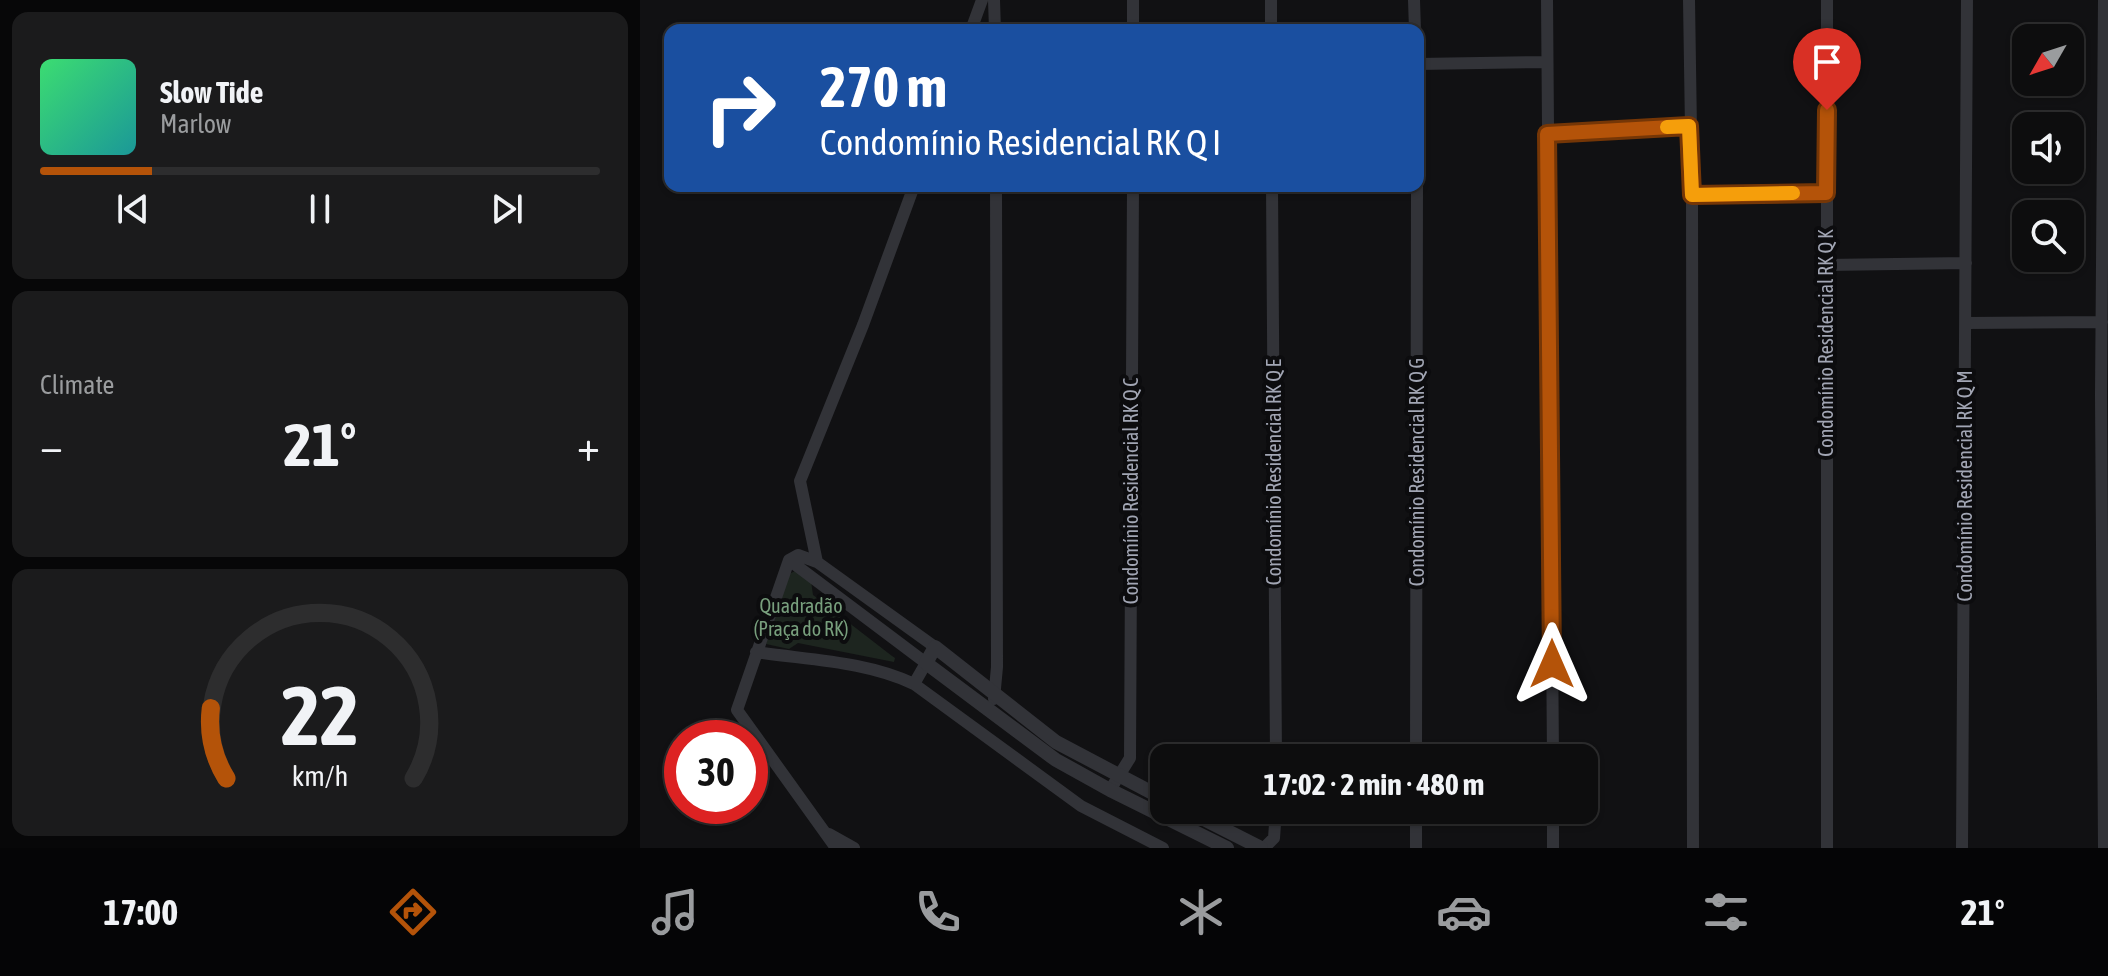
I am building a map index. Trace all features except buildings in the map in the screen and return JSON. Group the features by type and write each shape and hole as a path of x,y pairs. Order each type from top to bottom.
{"street":[{"path":"973,24 982,0"},
{"path":"994,0 995,24"},
{"path":"1133,0 1133,24"},
{"path":"1271,0 1271,24"},
{"path":"1414,0 1415,24"},
{"path":"1547,0 1553,744"},
{"path":"1689,0 1693,848"},
{"name":"Condomínio Residencial RK Q K","path":"1827,0 1827,848"},
{"name":"Condomínio Residencial RK Q M","path":"1962,848 1967,0"},
{"path":"2104,0 2104,848"},
{"path":"1424,64 1546,62"},
{"path":"1547,134 1689,126"},
{"path":"817,562 800,481 863,325 912,192"},
{"path":"995,714 996,192"},
{"name":"Condomínio Residencial RK Q C","path":"1110,790 1130,758 1133,192"},
{"name":"Condomínio Residencial RK Q E","path":"1272,192 1276,744"},
{"name":"Condomínio Residencial RK Q G","path":"1416,744 1417,192"},
{"path":"1692,195 1826,193"},
{"path":"1826,265 1966,263"},
{"path":"1967,323 2102,322"},
{"path":"836,848 737,710 789,560 798,555 817,562 935,647 1056,742 1150,792"},
{"path":"789,560 1056,760 1227,848"},
{"path":"914,684 935,647"},
{"path":"756,652 870,669 914,684 1081,806 1163,848"},
{"path":"1214,824 1262,848 1274,838 1276,824"},
{"path":"1416,824 1416,848"},
{"path":"1553,824 1553,848"},
{"path":"823,830 854,848"}],"green space":[{"name":"Quadradão (Praça do RK)","path":"795,571 811,581 813,595 895,658 894,662 798,643 789,649 766,644 789,574"}],"slow traffic":[{"path":"1667,127 1689,126 1692,195 1793,193"}],"route":[{"path":"1552,664 1547,134 1689,126 1692,195 1826,193 1827,110"}]}
